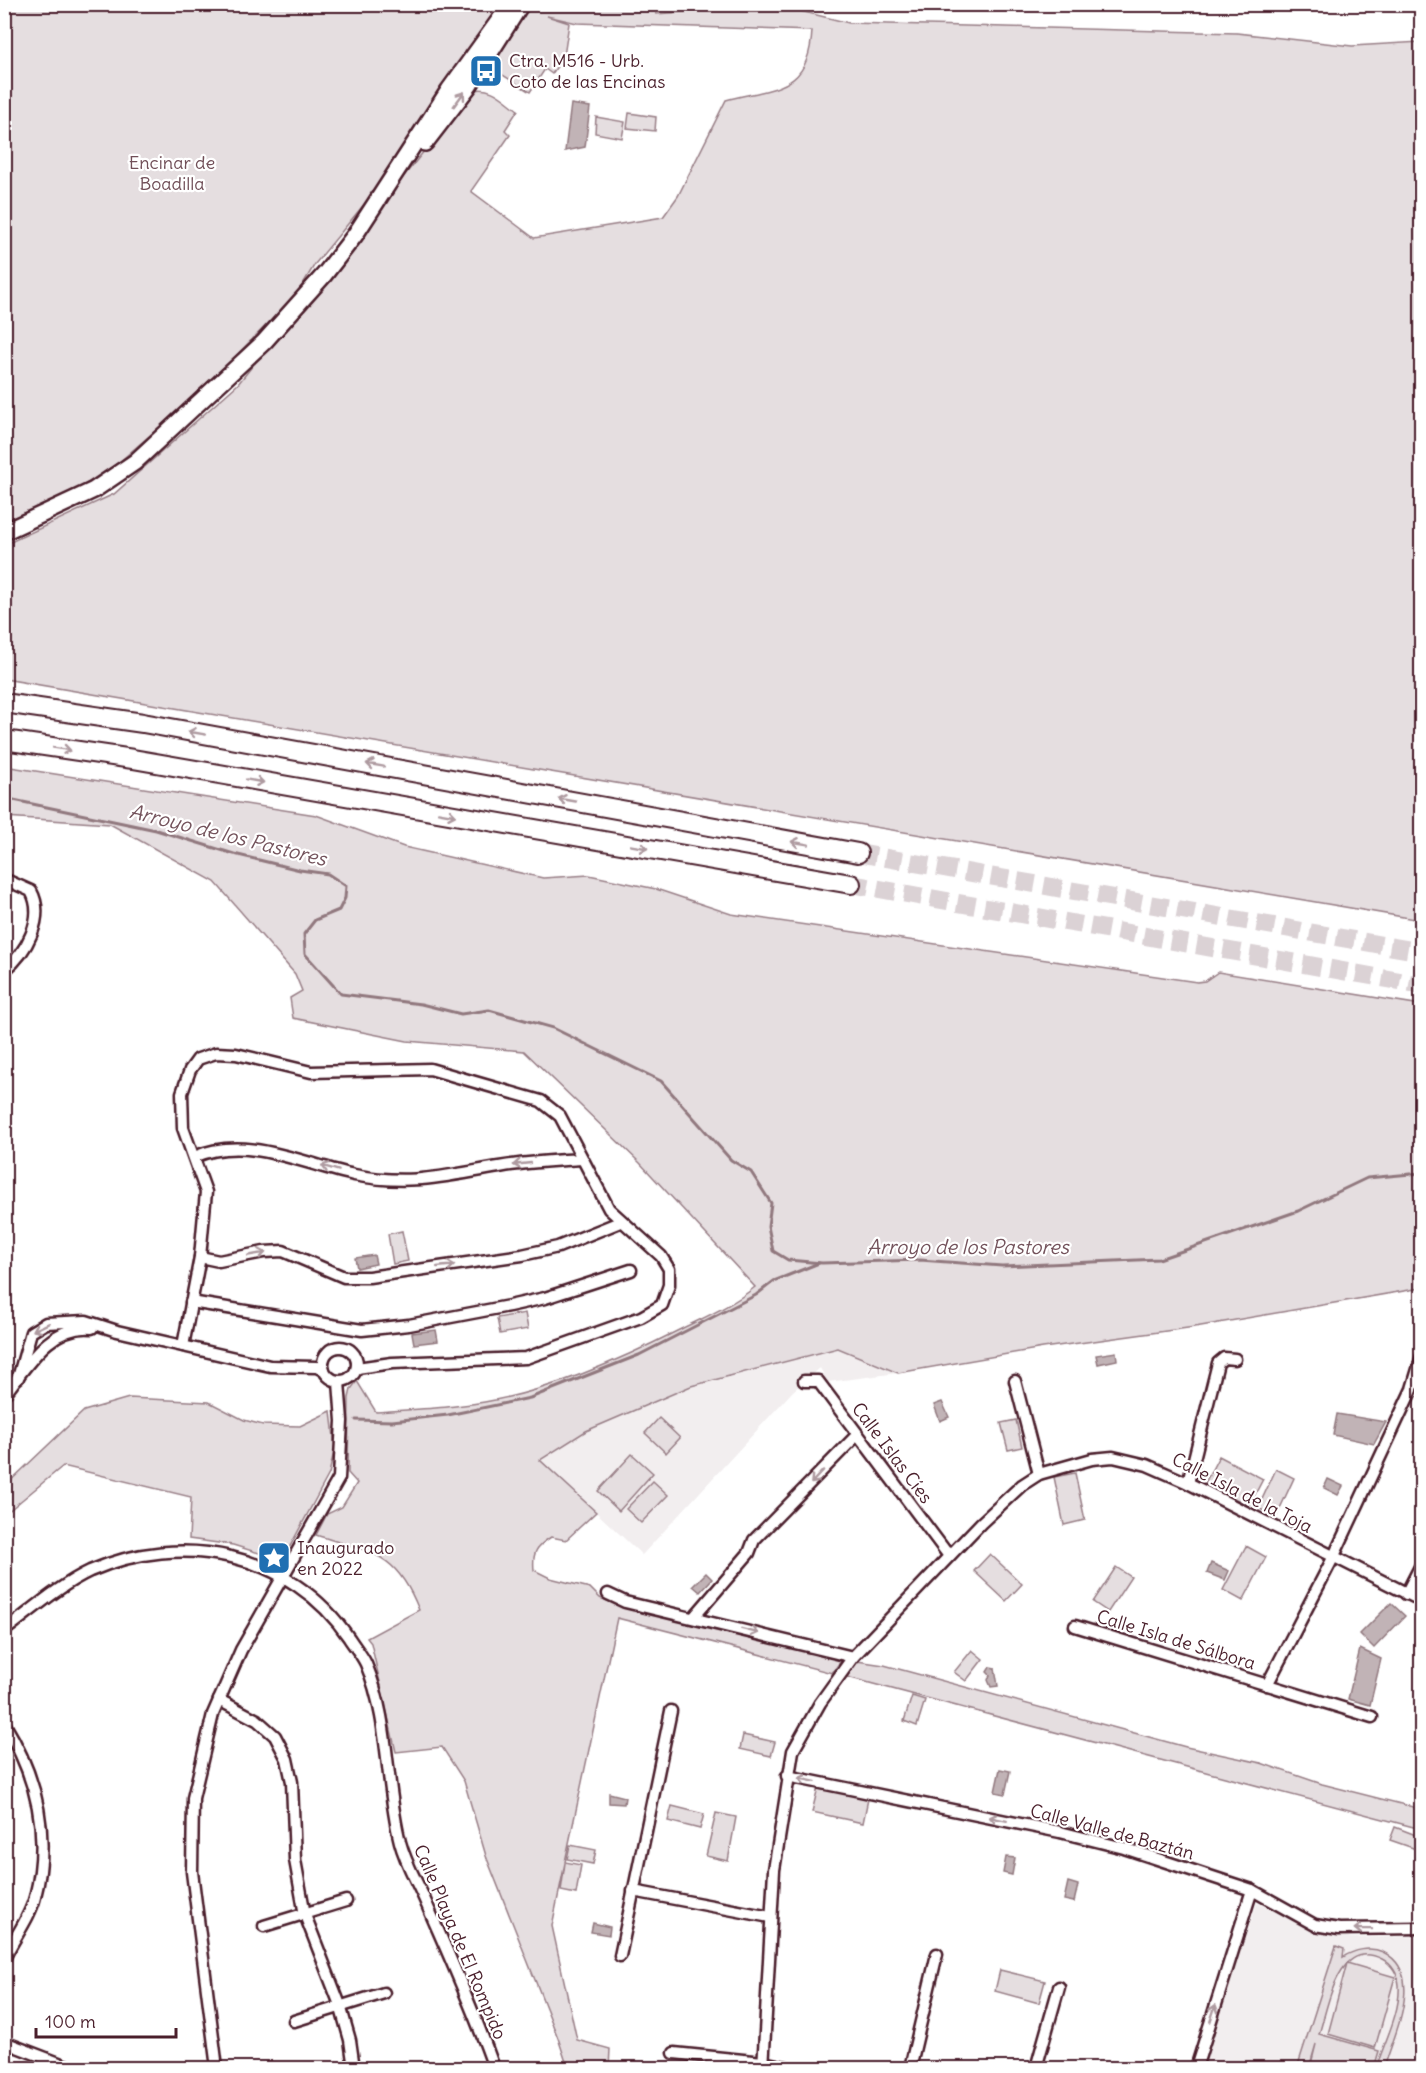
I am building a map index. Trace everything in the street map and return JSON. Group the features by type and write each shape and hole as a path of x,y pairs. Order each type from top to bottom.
{"highway":[{"path":"4,703 142,723 858,853"},
{"path":"4,740 156,763 852,884"}],"street":[{"path":"4,532 94,490 135,462 264,342 317,284 366,220 449,90 510,4"},
{"path":"395,176 470,86 521,4"},
{"path":"4,879 31,891 37,909 25,951 4,971"},
{"path":"183,1346 200,1257 206,1192 183,1128 182,1094 190,1070 198,1059 216,1053 236,1054 311,1072 430,1069 541,1101 560,1116 580,1160 609,1209 620,1222 662,1256 669,1269 669,1285 662,1305 641,1317 526,1358 392,1363 357,1368"},
{"path":"194,1157 209,1151 266,1152 300,1158 352,1174 394,1181 434,1180 522,1164 580,1160"},
{"path":"200,1257 219,1261 264,1252 283,1251 344,1277 369,1277 522,1255 558,1246 620,1222"},
{"path":"191,1302 362,1330 409,1325 545,1298 631,1270"},
{"path":"18,1378 31,1332 46,1323 86,1321 117,1331 270,1366 323,1369"},
{"path":"4,1395 38,1353 64,1330 84,1328 117,1331"},
{"path":"339,1347 350,1349 356,1358 357,1368 351,1378 339,1382 329,1378 323,1369 323,1359 329,1350 339,1347"},
{"name":"Calle Isla de Sálbora","path":"1267,1685 1333,1558 1412,1389 1422,1356"},
{"path":"1188,1483 1218,1363 1224,1358 1235,1359"},
{"name":"Calle Islas Cíes","path":"804,1381 818,1381 949,1556"},
{"path":"1015,1381 1039,1474"},
{"path":"217,2068 192,1872 193,1798 219,1700 241,1650 339,1478 342,1421 339,1382"},
{"path":"694,1617 749,1553 754,1540 857,1435"},
{"name":"Calle Isla de la Toja","path":"763,2065 770,1917 787,1776 793,1751 804,1729 853,1657 1004,1501 1039,1474 1069,1463 1113,1457 1147,1465 1188,1483 1422,1601"},
{"name":"Calle Playa de El Rompido","path":"4,1630 90,1571 151,1554 184,1550 219,1554 248,1561 284,1576 308,1593 337,1620 365,1662 382,1710 400,1842 494,2068"},
{"path":"1407,1594 1422,1563"},
{"path":"608,1594 625,1602 853,1657"},
{"name":"Calle Isla de Sálbora","path":"1075,1626 1372,1717"},
{"path":"219,1700 257,1720 275,1736 287,1759 292,1782 295,1860 305,1915 340,2006 350,2040 354,2068"},
{"path":"620,1956 671,1711"},
{"path":"4,1723 22,1752 38,1796 43,1846 35,1899 4,1959"},
{"name":"Calle Valle de Baztán","path":"787,1776 1060,1832 1124,1848 1252,1890 1315,1925 1339,1929 1422,1928"},
{"path":"1196,2068 1252,1890"},
{"path":"633,1891 770,1917"},
{"path":"264,1926 346,1901"},
{"path":"910,2068 937,1954"},
{"path":"1036,2068 1059,1987"},
{"path":"294,2021 384,1993"},
{"path":"4,2042 72,2068"},
{"path":"674,2053 791,2068"}],"shaded area":[{"path":"571,104 590,107 585,147 565,151"},
{"path":"374,1255 376,1264 357,1268 355,1258"},
{"path":"436,1330 438,1341 414,1344 412,1333"},
{"path":"838,1348 898,1373 828,1382 820,1368 793,1391 642,1555 540,1460 577,1435 691,1386"},
{"path":"1116,1352 1117,1360 1098,1364 1096,1355"},
{"path":"942,1402 949,1417 940,1421 934,1405"},
{"path":"1337,1414 1386,1422 1374,1444 1333,1435"},
{"path":"1328,1479 1343,1486 1338,1495 1324,1488"},
{"path":"1211,1563 1229,1571 1225,1580 1207,1573"},
{"path":"706,1573 712,1579 700,1592 693,1586"},
{"path":"1391,1603 1405,1616 1374,1648 1360,1634"},
{"path":"1360,1649 1381,1659 1370,1705 1348,1699"},
{"path":"990,1667 995,1668 998,1686 991,1687 988,1680 990,1675 987,1672"},
{"path":"1000,1769 1010,1771 1005,1794 995,1792"},
{"path":"609,1793 625,1797 624,1804 609,1803"},
{"path":"1006,1857 1015,1858 1012,1875 1003,1873"},
{"path":"1068,1882 1078,1885 1074,1902 1064,1900"},
{"path":"1257,1903 1315,1929 1351,1938 1421,1936 1421,2048 1403,2068 1202,2068"},
{"path":"593,1923 610,1927 609,1935 591,1932"}],"green space":[{"name":"Encinar de Boadilla","path":"4,5 503,5 440,90 366,202 315,264 297,294 201,391 118,463 72,493 5,521"},
{"path":"528,5 658,5 656,14 776,5 849,23 1237,33 1352,46 1421,42 1421,920 5,679 4,545 114,494 238,384 472,91 479,89 491,91 518,110 505,130 510,135 471,191 534,238 663,217 678,196 726,100 774,89 786,84 796,76 804,66 812,31 577,23 547,16 569,23 564,56 552,74 545,69 530,92 501,74 498,65 500,47"},
{"path":"629,113 656,117 655,131 627,128"},
{"path":"596,117 625,122 622,138 595,133"},
{"path":"4,766 316,815 404,847 543,878 589,875 656,889 731,914 1197,982 1205,981 1218,972 1421,1005 1421,1288 1195,1327 1043,1348 898,1373 838,1348 691,1386 586,1431 540,1460 596,1512 566,1540 551,1537 542,1543 536,1550 534,1570 550,1578 590,1588 600,1598 621,1606 843,1658 832,1673 617,1618 565,1862 581,1865 576,1894 561,1891 565,1863 552,1926 577,2040 610,2049 609,2068 568,2068 486,1856 464,1781 442,1747 396,1752 371,1643 367,1638 419,1610 401,1576 391,1565 367,1551 316,1535 327,1514 342,1507 357,1483 348,1473 349,1398 351,1389 357,1381 376,1412 466,1405 518,1395 566,1380 636,1351 719,1310 755,1287 640,1163 524,1051 407,1041 293,1018 290,998 302,991 295,974 215,882 110,824 5,817"},
{"path":"402,1231 408,1261 393,1264 388,1234"},
{"path":"525,1313 528,1329 500,1334 497,1318"},
{"path":"129,1398 209,1402 244,1420 263,1425 300,1426 331,1411 335,1447 329,1474 288,1550 272,1557 233,1545 189,1539 191,1497 63,1466 5,1514 5,1486 84,1411"},
{"path":"659,1418 680,1438 666,1453 645,1433"},
{"path":"1016,1420 1022,1447 1008,1450 1001,1423"},
{"path":"632,1454 653,1473 619,1511 598,1491"},
{"path":"1219,1456 1263,1479 1249,1506 1205,1483"},
{"path":"1276,1469 1294,1478 1276,1517 1258,1508"},
{"path":"1075,1473 1085,1520 1064,1525 1054,1477"},
{"path":"653,1481 668,1495 641,1523 626,1509"},
{"path":"1246,1546 1266,1557 1243,1601 1223,1590"},
{"path":"990,1554 1022,1584 1006,1601 974,1571"},
{"path":"1116,1567 1131,1577 1108,1612 1093,1602"},
{"path":"972,1650 983,1659 966,1681 954,1672"},
{"path":"857,1661 884,1665 1186,1747 1261,1763 1322,1784 1421,1809 1421,1829 847,1677"},
{"path":"912,1696 925,1700 917,1726 904,1721"},
{"path":"743,1735 775,1742 771,1756 740,1749"},
{"path":"818,1787 868,1799 863,1823 812,1812"},
{"path":"672,1806 704,1814 700,1829 668,1821"},
{"path":"716,1813 736,1817 728,1861 706,1856"},
{"path":"1395,1827 1421,1837 1416,1849 1390,1840"},
{"path":"570,1845 596,1850 593,1864 567,1859"},
{"path":"1336,1946 1344,1949 1343,1957 1362,1950 1373,1949 1383,1952 1396,1962 1403,1974 1405,1989 1403,2005 1384,2068 1376,2068 1395,2016 1399,1985 1396,1973 1389,1964 1382,1959 1367,1955 1355,1958 1345,1966 1337,1978 1319,2034 1379,2051 1374,2068 1326,2068 1311,2064 1316,2044 1309,2068 1297,2068"},
{"path":"1347,1963 1395,1977 1375,2048 1328,2034"},
{"path":"1000,1970 1045,1981 1039,2003 995,1991"}],"waterway":[{"name":"Arroyo de los Pastores","path":"4,798 156,830 234,854 300,870 328,874 346,886 345,898 339,910 315,920 304,934 305,954 341,994 421,1004 461,1014 489,1010 553,1028 661,1081 731,1160 751,1172 771,1203 768,1226 773,1251 788,1260 822,1263 920,1260 1002,1266 1159,1259 1298,1211 1367,1178 1422,1173"},
{"name":"Arroyo de los Pastores","path":"356,1420 392,1421 448,1415 530,1398 639,1355 756,1295 774,1281 819,1263"}],"tunnel":[{"path":"858,853 1422,952"},
{"path":"851,884 1422,985"}],"place":[{"name":"Ctra. M516 - Urb. Coto de las Encinas","path":"486,71"},
{"name":"Inaugurado en 2022","path":"274,1558"}]}
